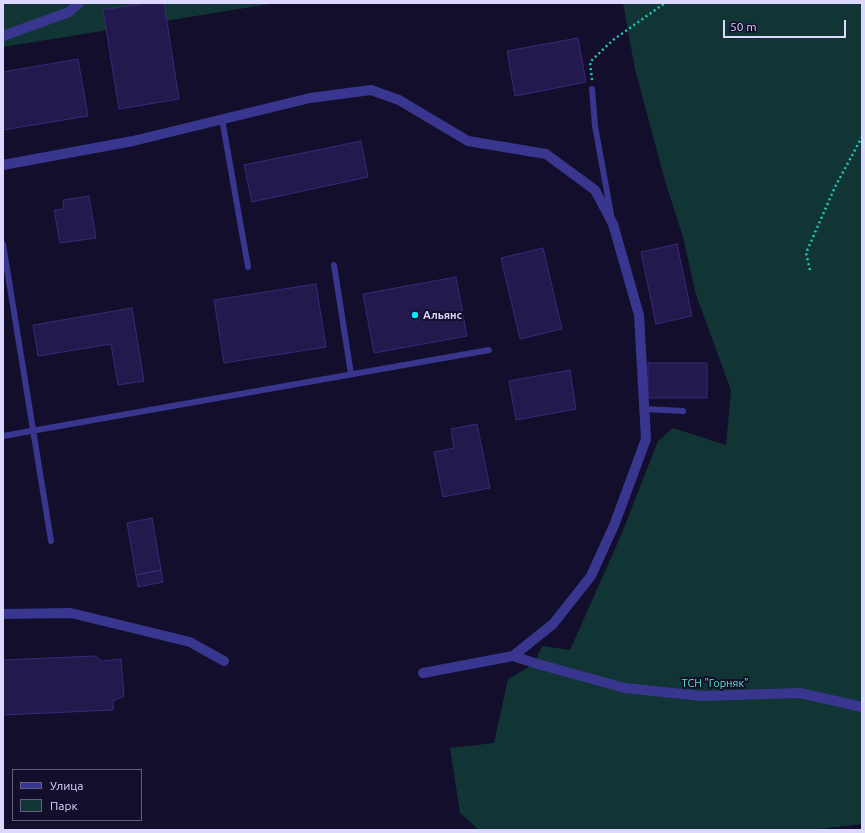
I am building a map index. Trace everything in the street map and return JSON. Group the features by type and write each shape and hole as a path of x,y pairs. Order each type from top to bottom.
{"street":[{"path":"3,36 69,12 78,3"},
{"path":"3,164 133,141 310,98 371,90 399,100 468,141 546,154 595,190 613,224 639,315 646,439 615,523 591,576 553,624 513,656 423,673"},
{"path":"3,614 71,613 190,642 224,661"},
{"path":"513,656 534,664 625,688 701,696 800,693 862,707"}],"lane":[{"path":"592,89 595,126 613,224"},
{"path":"222,119 248,267"},
{"path":"3,244 51,541"},
{"path":"334,265 351,374"},
{"path":"3,436 489,350"},
{"path":"644,410 683,411"}],"path":[{"path":"592,89 590,62 613,40 665,3"},
{"path":"810,270 806,253 835,187 862,137"}],"green space":[{"path":"3,3 276,3 3,47"},
{"name":"ТСН \"Горняк\"","path":"623,3 862,3 862,824 810,830 479,830 460,813 450,748 494,743 508,679 534,664 542,646 570,650 622,533 658,441 673,428 726,445 731,390 696,295 683,237 665,181 635,69"}],"building":[{"path":"146,3 164,3 179,99 119,109 103,10"},
{"path":"578,38 586,82 515,96 507,51"},
{"path":"78,59 88,116 3,130 3,72"},
{"path":"361,141 368,177 252,202 244,165"},
{"path":"89,196 96,238 60,243 54,210 64,209 63,200"},
{"path":"677,244 692,316 656,324 641,252"},
{"path":"543,248 562,329 520,339 501,258"},
{"name":"Альянс","path":"456,277 467,336 374,353 363,294"},
{"path":"316,284 326,347 224,363 214,300"},
{"path":"132,308 144,381 118,385 111,344 38,356 33,325"},
{"path":"648,363 707,363 707,398 648,398"},
{"path":"570,370 576,409 516,420 509,381"},
{"path":"477,424 490,488 443,497 434,452 454,448 451,429"},
{"path":"152,518 161,570 136,575 127,523"},
{"path":"161,570 163,582 138,587 136,575"},
{"path":"95,656 102,661 121,659 124,696 113,701 113,710 3,715 3,660"}],"place":[{"name":"Альянс","path":"415,315"}]}
